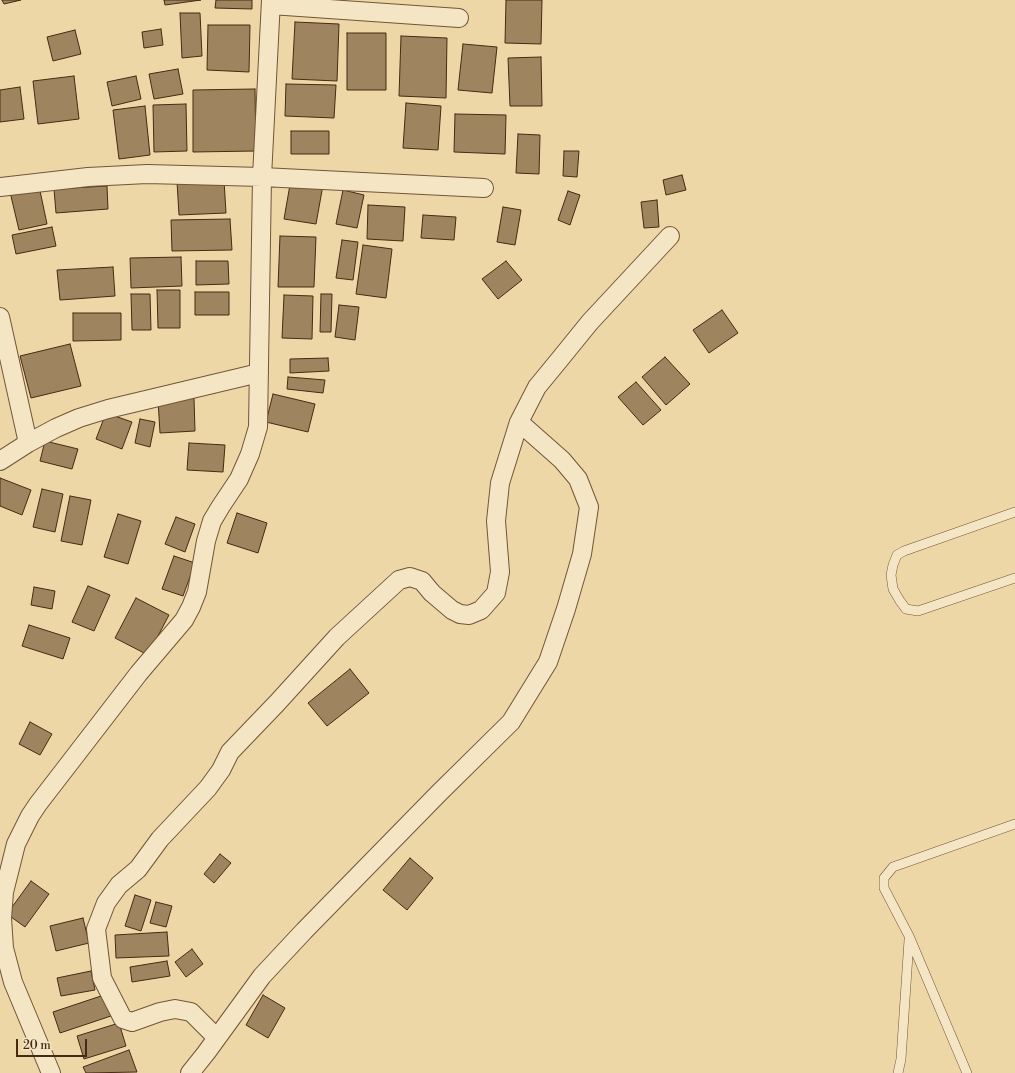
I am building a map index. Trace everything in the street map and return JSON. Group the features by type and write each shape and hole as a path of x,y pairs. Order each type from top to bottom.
{"street":[{"path":"51,1073 13,982 4,948 2,918 4,892 16,844 30,816 139,673 184,620 191,608 197,592 206,541 212,521 239,480 250,454 258,427 259,288 262,176 271,3 459,18"},
{"path":"0,187 88,176 146,174 262,176 484,188"},
{"path":"217,1038 191,1012 175,1009 160,1012 132,1022 123,1019 102,978 96,929 106,903 119,885 138,869 160,839 208,788 221,770 230,752 337,637 399,580 410,577 422,581 432,593 452,610 460,614 469,615 481,610 496,593 500,572 496,521 500,483 519,422 537,387 560,358 590,322 670,236"},
{"path":"0,317 28,444"},
{"path":"0,461 56,428 79,418 108,409 259,373"},
{"path":"190,1073 262,976 310,925 510,722 548,662 566,609 582,554 589,506 578,480 562,460 519,422"}],"lane":[{"path":"1015,512 904,551 897,555 891,575 893,590 906,609 918,611 1015,578"},
{"path":"967,1073 909,936 884,888 884,878 893,867 1015,824"},
{"path":"898,1073 901,1059 909,936"}],"building":[{"path":"2,0 21,0 4,4"},
{"path":"164,0 201,0 165,5"},
{"path":"216,0 252,0 252,9 215,8"},
{"path":"506,0 542,0 541,44 505,43"},
{"path":"180,13 200,13 202,56 182,58"},
{"path":"295,22 339,24 337,81 292,79"},
{"path":"208,25 250,25 249,72 207,70"},
{"path":"161,29 163,45 144,48 142,32"},
{"path":"75,30 81,54 53,61 47,37"},
{"path":"347,33 386,33 386,90 347,90"},
{"path":"401,36 447,38 446,98 399,96"},
{"path":"463,44 497,47 492,93 458,90"},
{"path":"541,57 542,106 510,106 508,58"},
{"path":"178,69 183,94 154,99 149,74"},
{"path":"74,76 79,119 38,124 33,81"},
{"path":"136,76 141,99 112,106 107,82"},
{"path":"286,84 336,85 334,118 285,116"},
{"path":"20,87 24,119 0,122 0,90"},
{"path":"255,89 256,151 193,152 193,90"},
{"path":"406,103 441,106 438,150 403,148"},
{"path":"186,104 187,151 154,152 153,105"},
{"path":"145,106 150,155 119,159 113,110"},
{"path":"455,114 506,115 505,154 454,152"},
{"path":"291,131 329,131 329,154 291,154"},
{"path":"518,134 540,135 539,174 516,173"},
{"path":"564,151 579,151 577,177 563,176"},
{"path":"682,175 686,190 666,195 663,180"},
{"path":"291,179 323,185 316,224 284,219"},
{"path":"224,180 226,213 179,215 177,182"},
{"path":"39,186 47,224 19,230 10,192"},
{"path":"107,186 108,209 56,213 54,189"},
{"path":"343,190 364,195 357,228 336,224"},
{"path":"568,191 580,195 570,225 558,220"},
{"path":"657,200 659,227 644,228 641,202"},
{"path":"368,205 405,207 403,241 367,239"},
{"path":"503,207 521,210 515,245 497,242"},
{"path":"423,215 456,217 454,240 421,238"},
{"path":"230,219 232,250 172,251 171,220"},
{"path":"52,227 56,246 16,254 12,235"},
{"path":"280,236 316,237 314,287 278,287"},
{"path":"342,240 358,242 353,280 336,278"},
{"path":"363,245 392,249 386,298 356,294"},
{"path":"181,257 182,286 131,288 130,258"},
{"path":"196,261 228,261 229,284 196,285"},
{"path":"506,261 522,280 498,299 482,279"},
{"path":"113,267 115,296 60,300 57,270"},
{"path":"157,290 180,290 180,328 158,328"},
{"path":"195,292 229,292 229,315 195,315"},
{"path":"131,294 150,294 151,330 132,330"},
{"path":"321,294 332,294 331,332 320,332"},
{"path":"284,295 313,296 312,339 282,338"},
{"path":"339,305 359,307 355,340 335,337"},
{"path":"722,310 738,333 709,353 693,330"},
{"path":"73,313 121,313 121,340 73,341"},
{"path":"70,344 81,386 31,398 20,356"},
{"path":"665,357 690,384 666,405 642,377"},
{"path":"328,358 329,371 290,373 290,359"},
{"path":"288,377 325,380 323,393 287,389"},
{"path":"636,382 661,410 643,425 618,397"},
{"path":"273,394 315,404 308,432 266,422"},
{"path":"194,398 195,431 160,433 158,400"},
{"path":"106,413 132,422 122,449 96,439"},
{"path":"140,419 155,422 150,447 135,443"},
{"path":"45,441 78,449 72,469 40,461"},
{"path":"189,443 225,445 223,472 187,470"},
{"path":"0,478 31,490 22,515 0,506"},
{"path":"42,489 63,494 55,532 33,527"},
{"path":"70,496 91,500 82,545 61,541"},
{"path":"237,513 267,523 258,553 227,543"},
{"path":"118,514 141,521 128,564 104,557"},
{"path":"176,517 195,524 185,552 165,544"},
{"path":"174,556 195,563 183,596 162,589"},
{"path":"88,586 110,595 94,631 72,622"},
{"path":"34,587 55,591 52,609 31,605"},
{"path":"136,598 169,615 148,655 115,638"},
{"path":"29,625 70,638 63,659 22,646"},
{"path":"350,669 369,693 327,726 308,703"},
{"path":"30,722 52,734 40,755 19,744"},
{"path":"220,854 231,863 214,883 204,874"},
{"path":"410,858 433,878 407,910 383,890"},
{"path":"31,881 49,894 25,927 7,914"},
{"path":"135,895 151,900 141,931 125,926"},
{"path":"156,902 172,906 166,927 150,923"},
{"path":"83,918 89,943 56,951 50,926"},
{"path":"167,932 169,956 116,958 115,935"},
{"path":"192,949 203,964 186,977 175,962"},
{"path":"167,961 170,976 132,982 130,967"},
{"path":"91,971 95,990 61,996 57,978"},
{"path":"104,995 111,1016 60,1033 53,1012"},
{"path":"263,995 285,1008 268,1038 246,1025"},
{"path":"119,1023 126,1046 84,1059 77,1036"},
{"path":"129,1050 137,1072 86,1073 83,1067"}]}
